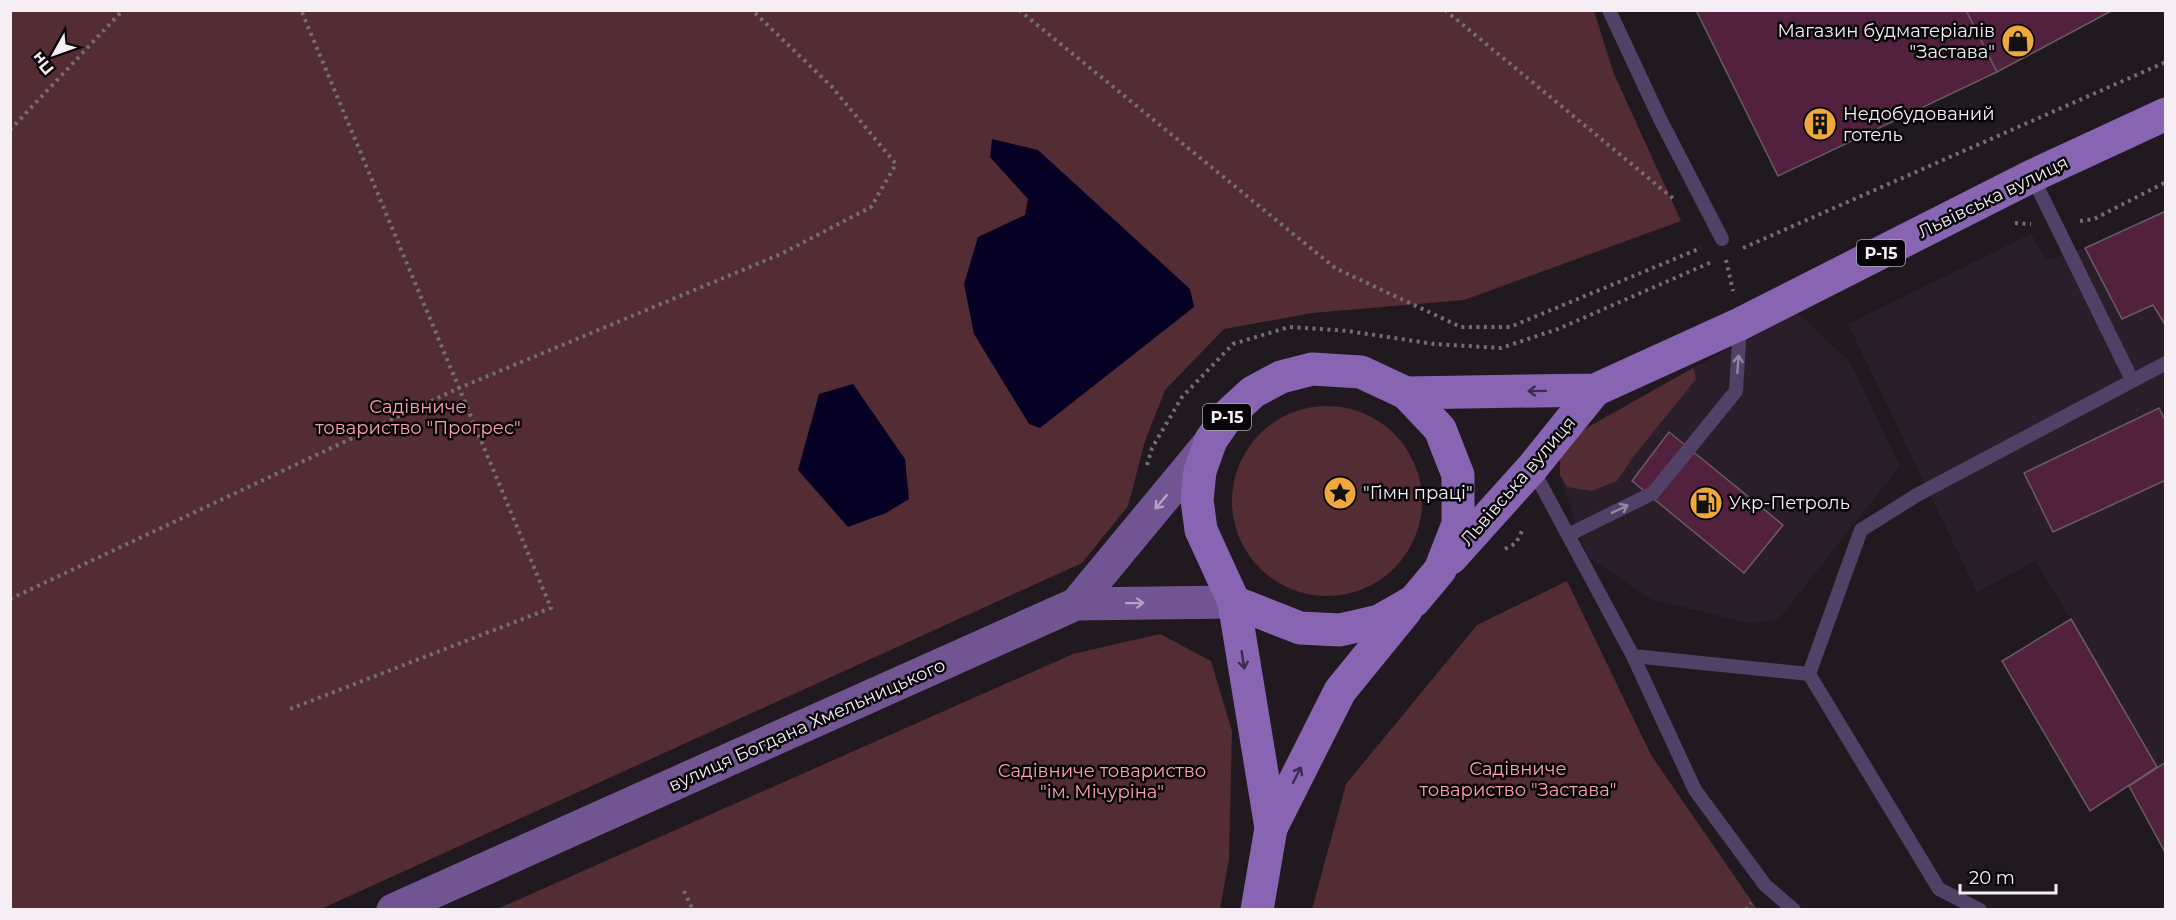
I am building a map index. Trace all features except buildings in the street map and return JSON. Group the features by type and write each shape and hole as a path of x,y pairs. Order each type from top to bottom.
{"main road":[{"name":"Львівська вулиця","path":"1406,393 1595,390 1740,324 2032,176 2166,114"},
{"name":"Р-15","path":"1271,828 1234,602 1201,530 1197,500 1200,471 1211,440 1229,414 1253,392 1281,377 1312,369 1361,372 1406,393"},
{"name":"Львівська вулиця","path":"1440,570 1532,468 1595,390"},
{"path":"1406,393 1440,429 1458,475 1458,524 1440,570"},
{"path":"1076,604 1211,440"},
{"name":"Р-15","path":"1257,909 1271,828 1340,691 1440,570"},
{"path":"1234,602 1300,628 1340,630 1379,621 1414,601"},
{"name":"вулиця Богдана Хмельницького","path":"393,909 1076,604 1234,602"}],"lane":[{"path":"1609,10 1659,117 1722,239"},
{"path":"2032,176 2132,380"},
{"path":"1568,534 1653,493 1736,391 1740,324"},
{"path":"1809,674 1861,530 1917,495 2166,363"},
{"path":"1532,468 1633,656 1695,790 1765,885 1794,909"},
{"path":"1633,656 1809,674"},
{"path":"1809,674 1939,889 1980,909"}],"path":[{"path":"10,130 123,10"},
{"path":"290,709 551,608 301,10"},
{"path":"10,599 459,388 781,254 871,207 896,164 832,87 752,10"},
{"path":"1019,10 1335,268 1461,327 1510,327 1722,239 1740,324"},
{"path":"1445,10 1676,201"},
{"path":"1144,471 1152,448 1182,397 1233,344 1289,327 1348,331 1434,344 1500,348 1558,329 2166,62"},
{"path":"684,891 693,909"}],"shaded area":[{"path":"992,139 1038,150 1190,289 1194,307 1040,428 1029,424 974,334 964,284 978,237 1025,215 1028,199 990,157"},
{"path":"2031,234 2047,260 2085,248 2122,319 2153,305 2166,326 2165,854 2129,786 2157,767 2036,561 1977,592 1848,324"},
{"path":"1798,313 1850,362 1900,466 1778,620 1748,623 1650,599 1587,556 1560,475 1583,430 1693,368"},
{"path":"853,384 905,459 909,499 886,513 848,527 798,470 819,394"}],"green space":[{"name":"Садівниче товариство \"Прогрес\"","path":"10,11 1594,11 1614,74 1681,221 1464,300 1312,313 1224,329 1165,390 1145,441 1128,506 1082,563 321,909 11,909"},
{"path":"1693,368 1696,379 1633,457 1617,481 1592,491 1567,487 1560,475 1560,451 1583,430"},
{"path":"1336,406 1346,407 1372,417 1388,427 1401,440 1415,464 1421,482 1421,520 1415,538 1401,562 1388,575 1364,589 1346,595 1318,596 1308,595 1282,585 1266,575 1253,562 1239,538 1233,520 1232,492 1233,482 1243,456 1253,440 1266,427 1290,413 1308,407"},
{"name":"Садівниче товариство \"Застава\"","path":"1567,581 1651,755 1757,909 1312,909 1346,784 1477,625"},
{"name":"Садівниче товариство \"ім. Мічуріна\"","path":"1160,634 1211,661 1232,731 1229,859 1220,909 497,909 1073,654"}],"place":[{"name":"Магазин будматеріалів \"Застава\"","path":"2018,41"},
{"name":"Недобудований готель","path":"1820,124"},
{"name":"\"Гімн праці\"","path":"1340,493"},
{"name":"Укр-Петроль","path":"1706,503"}]}
